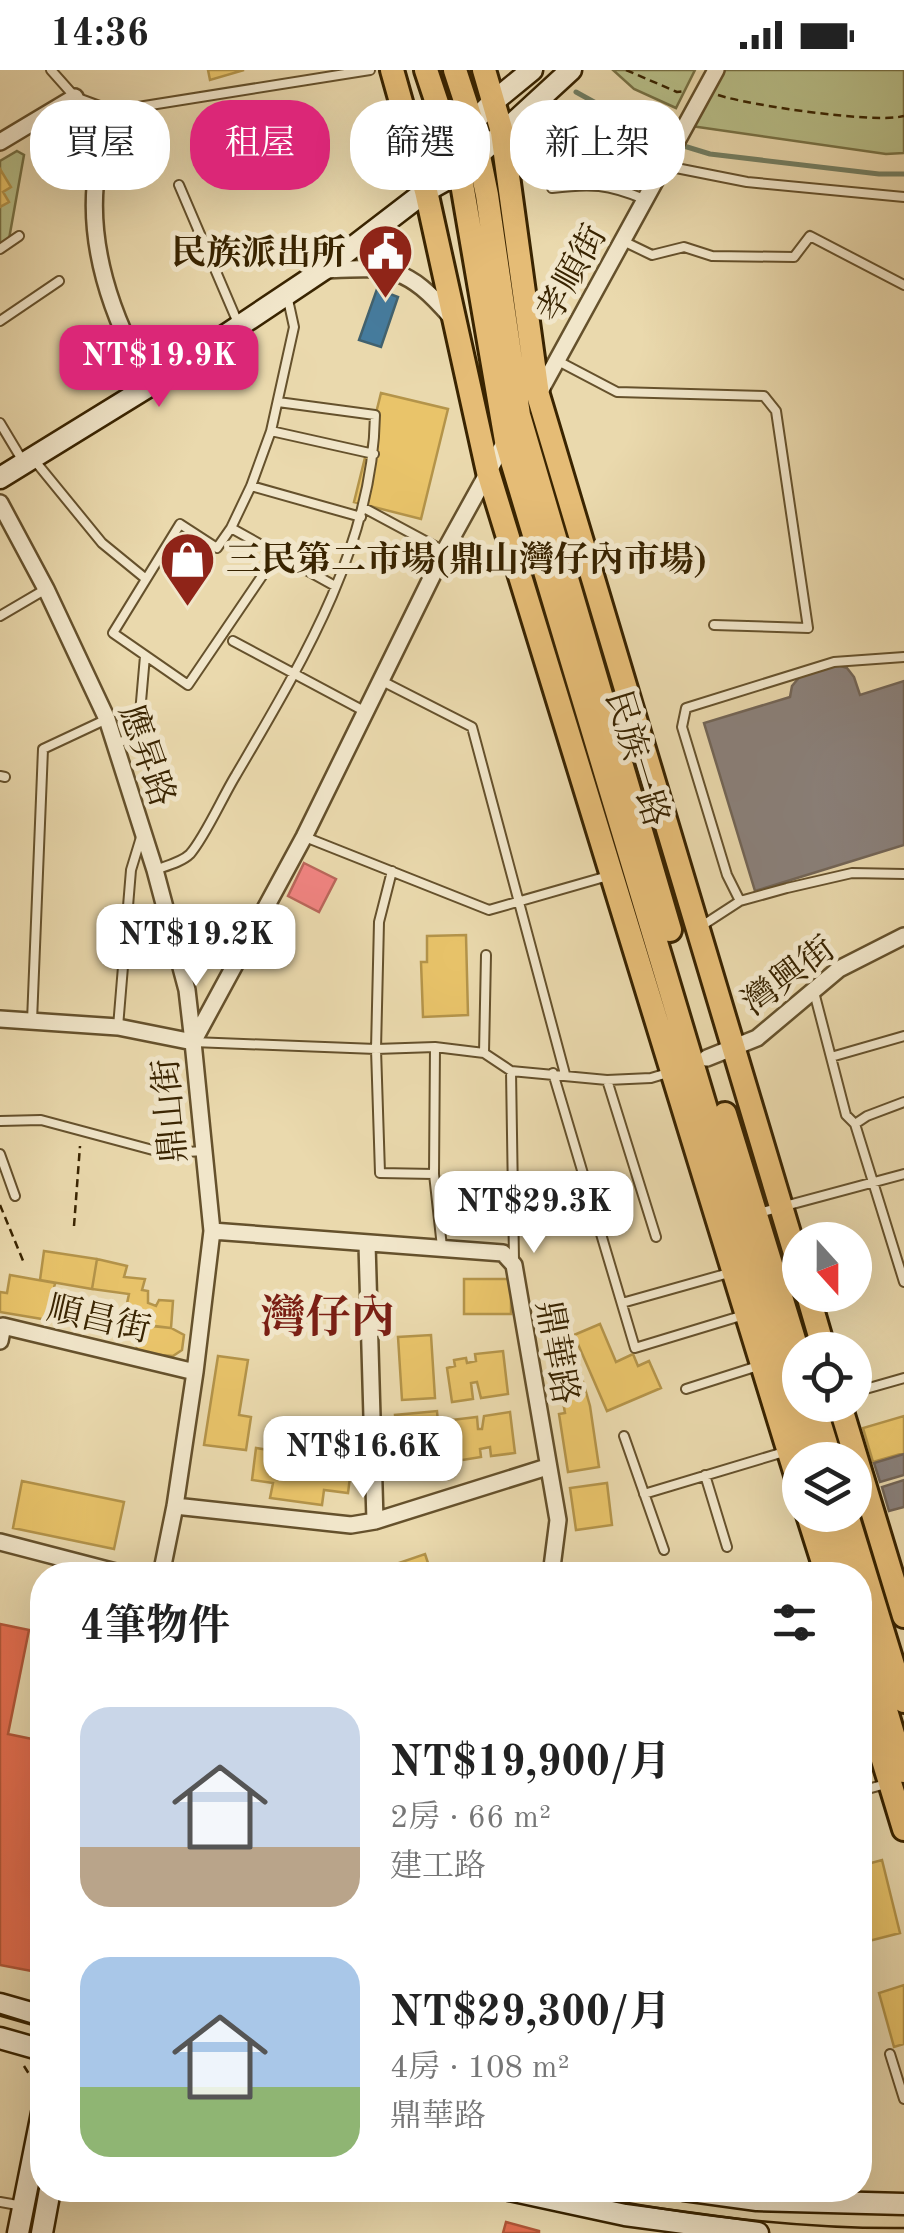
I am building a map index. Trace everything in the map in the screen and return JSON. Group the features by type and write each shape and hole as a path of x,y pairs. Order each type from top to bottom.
{"main road":[{"name":"民族一路","path":"392,70 426,191 488,472 612,875 756,1214 792,1332"},
{"name":"民族一路","path":"426,70 436,100"},
{"name":"民族一路","path":"456,70 465,100"},
{"name":"民族一路","path":"484,70 502,132 538,395 786,1222"},
{"name":"民族一路","path":"463,190 506,441 806,1442"},
{"name":"民族一路","path":"485,190 518,415 691,1065 733,1272 786,1442"},
{"path":"845,1422 904,1616"},
{"path":"813,1532 823,1562"},
{"path":"833,1532 842,1562"},
{"path":"852,1532 859,1562"},
{"path":"872,1613 880,1646 904,1829"},
{"path":"880,1646 904,1701"},
{"path":"872,1714 897,1777"}],"street":[{"path":"490,105 532,70"},
{"path":"490,143 571,70"},
{"path":"706,91 716,70"},
{"name":"孝順街","path":"685,131 706,91"},
{"path":"0,142 75,97"},
{"path":"96,190 94,227 108,294 125,342 151,386"},
{"name":"孝順街","path":"518,415 538,395 652,190"},
{"path":"0,478 240,327 426,191"},
{"path":"323,270 380,268 410,277 453,319"},
{"name":"鼎山街","path":"164,1562 196,1372 212,1231 193,1042 304,837 444,552 518,415"},
{"name":"應昇路","path":"0,503 46,589 107,719 156,870 187,990 193,1042"},
{"name":"灣興街","path":"691,1065 758,1038 839,969 904,936"},
{"path":"0,1019 118,1027 193,1042"},
{"name":"鼎華路","path":"212,1231 503,1252 514,1265 558,1520 557,1562"},
{"path":"367,1244 375,1522"},
{"name":"順昌街","path":"1,1330 196,1372"},
{"path":"175,1506 351,1525 375,1522 547,1467"},
{"path":"0,1542 77,1562"},
{"path":"0,2004 30,2013"},
{"path":"0,2038 30,2047"},
{"path":"18,2233 30,2172"},
{"path":"872,2201 904,2204"},
{"path":"42,2233 48,2202"},
{"path":"567,2202 758,2233"}],"lane":[{"path":"51,70 75,97 83,100"},
{"path":"170,102 370,70"},
{"path":"685,166 747,182 904,197"},
{"path":"180,185 240,327"},
{"path":"623,190 646,200"},
{"path":"0,249 19,236"},
{"path":"624,241 652,254 684,247 712,256 794,257 810,236 904,284"},
{"path":"0,322 60,280"},
{"path":"278,554 188,685 113,633 180,524 217,548 232,528 251,486 278,402 294,327 287,295"},
{"path":"558,361 617,392 764,396 776,411 808,628 714,625"},
{"path":"156,870 188,856 295,674 335,586 362,513 374,454 375,415 278,402"},
{"path":"0,423 102,542 146,579"},
{"path":"271,431 374,454"},
{"path":"251,486 362,513 444,552"},
{"path":"232,528 335,586"},
{"path":"0,616 46,589"},
{"path":"234,640 364,711"},
{"path":"114,744 138,736 145,656"},
{"path":"740,901 726,875 682,727 686,708 834,662 904,657"},
{"path":"380,680 472,727 566,1074"},
{"path":"32,1021 44,749 107,719"},
{"path":"118,1027 130,870 143,832"},
{"path":"304,837 489,910 612,875"},
{"path":"392,872 379,922 376,1049 380,1172 434,1174"},
{"path":"698,928 740,901 852,873 904,874"},
{"path":"484,1053 486,955"},
{"path":"814,990 846,1115 855,1124 904,1282"},
{"path":"831,1057 904,1036"},
{"path":"193,1042 376,1049 435,1047 484,1053 511,1071 607,1080 651,1078 691,1065"},
{"path":"435,1047 434,1174 442,1250"},
{"path":"511,1071 514,1265"},
{"path":"553,1073 635,1348 747,1314"},
{"path":"607,1080 656,1237"},
{"path":"855,1124 904,1102"},
{"path":"0,1121 41,1120 164,1153 206,1152"},
{"path":"0,1154 15,1196"},
{"path":"756,1214 904,1174"},
{"path":"622,1303 733,1272"},
{"path":"686,1388 762,1365"},
{"path":"872,1387 904,1378"},
{"path":"624,1436 664,1550"},
{"path":"644,1494 782,1452"},
{"path":"705,1475 727,1547"},
{"path":"872,1786 897,1777"},
{"path":"890,2054 904,2099"},
{"path":"0,2202 23,2206"}],"path":[{"path":"626,70 677,92 706,91 739,102 892,120 904,116"},
{"path":"74,1226 81,1129"},
{"path":"0,1205 24,1263"}],"green space":[{"path":"613,70 695,70 680,100 658,100 634,89"},
{"path":"721,70 904,70 904,153 886,154 691,126"},
{"path":"17,151 24,155 9,239 0,245 0,161"}],"building: 住宅":[{"path":"208,70 244,70 210,80"},
{"path":"0,169 11,187 3,192 9,202 0,207"},
{"path":"381,393 448,409 421,519 354,502"},
{"path":"466,935 468,1015 423,1017 421,962 427,962 427,936"},
{"path":"44,1251 97,1259 92,1289 40,1280"},
{"path":"97,1259 127,1266 124,1277 145,1279 142,1290 148,1291 148,1303 156,1306 159,1300 173,1301 171,1328 123,1322 129,1294 92,1289"},
{"path":"10,1275 55,1283 48,1320 0,1312 0,1292 7,1293"},
{"path":"464,1279 511,1279 511,1314 464,1314"},
{"path":"600,1324 616,1362 633,1354 638,1366 649,1361 661,1388 607,1411 574,1335"},
{"path":"140,1325 171,1328 184,1335 182,1350 173,1356 136,1353"},
{"path":"431,1335 435,1398 402,1400 398,1337"},
{"path":"503,1351 508,1394 481,1398 477,1382 471,1383 473,1399 452,1402 447,1368 455,1366 454,1360 466,1358 467,1363 476,1361 475,1354"},
{"path":"218,1356 248,1360 239,1415 251,1417 246,1450 204,1445"},
{"path":"578,1364 590,1406 599,1467 568,1472 559,1414 565,1413 557,1368"},
{"path":"437,1411 442,1474 401,1477 395,1415"},
{"path":"510,1412 515,1453 491,1456 490,1447 480,1449 481,1457 456,1461 451,1420 477,1417 478,1429 482,1429 484,1416"},
{"path":"904,1416 904,1453 873,1462 872,1442 867,1442 863,1428"},
{"path":"276,1440 333,1448 331,1459 352,1462 348,1493 324,1490 322,1505 270,1498 273,1483 252,1480 256,1448 275,1451"},
{"path":"22,1481 124,1502 114,1549 13,1528"},
{"path":"607,1483 612,1525 576,1530 570,1488"},
{"path":"425,1554 428,1562 402,1562"},
{"path":"882,1860 900,1933 872,1940 872,1863"},
{"path":"904,1985 904,2044 894,2047 879,1993"}],"building: 商業":[{"path":"0,1624 29,1630 8,1734 30,1739 30,1971 0,1965"},
{"path":"506,2222 539,2231 539,2233 503,2233"}],"building: 醫療":[{"path":"304,863 336,879 319,912 288,896"}],"building: 公共":[{"path":"377,289 398,297 381,347 359,340"}],"building: 工業":[{"path":"835,664 847,668 860,695 904,681 904,845 755,891 704,723 790,697 792,686 802,674"},
{"path":"904,1454 904,1475 880,1482 874,1463"},
{"path":"904,1480 904,1507 889,1511 882,1487"}],"waterway":[{"path":"576,92 661,139 710,154 904,174"}],"tram line":[{"path":"0,2014 30,2023"},
{"path":"622,2202 730,2218 904,2228"}],"place":[{"name":"民族派出所","path":"385,301"},
{"name":"三民第二市場(鼎山灣仔內市場)","path":"187,608"}],"district":[{"name":"灣仔內","path":"328,1316"}]}
